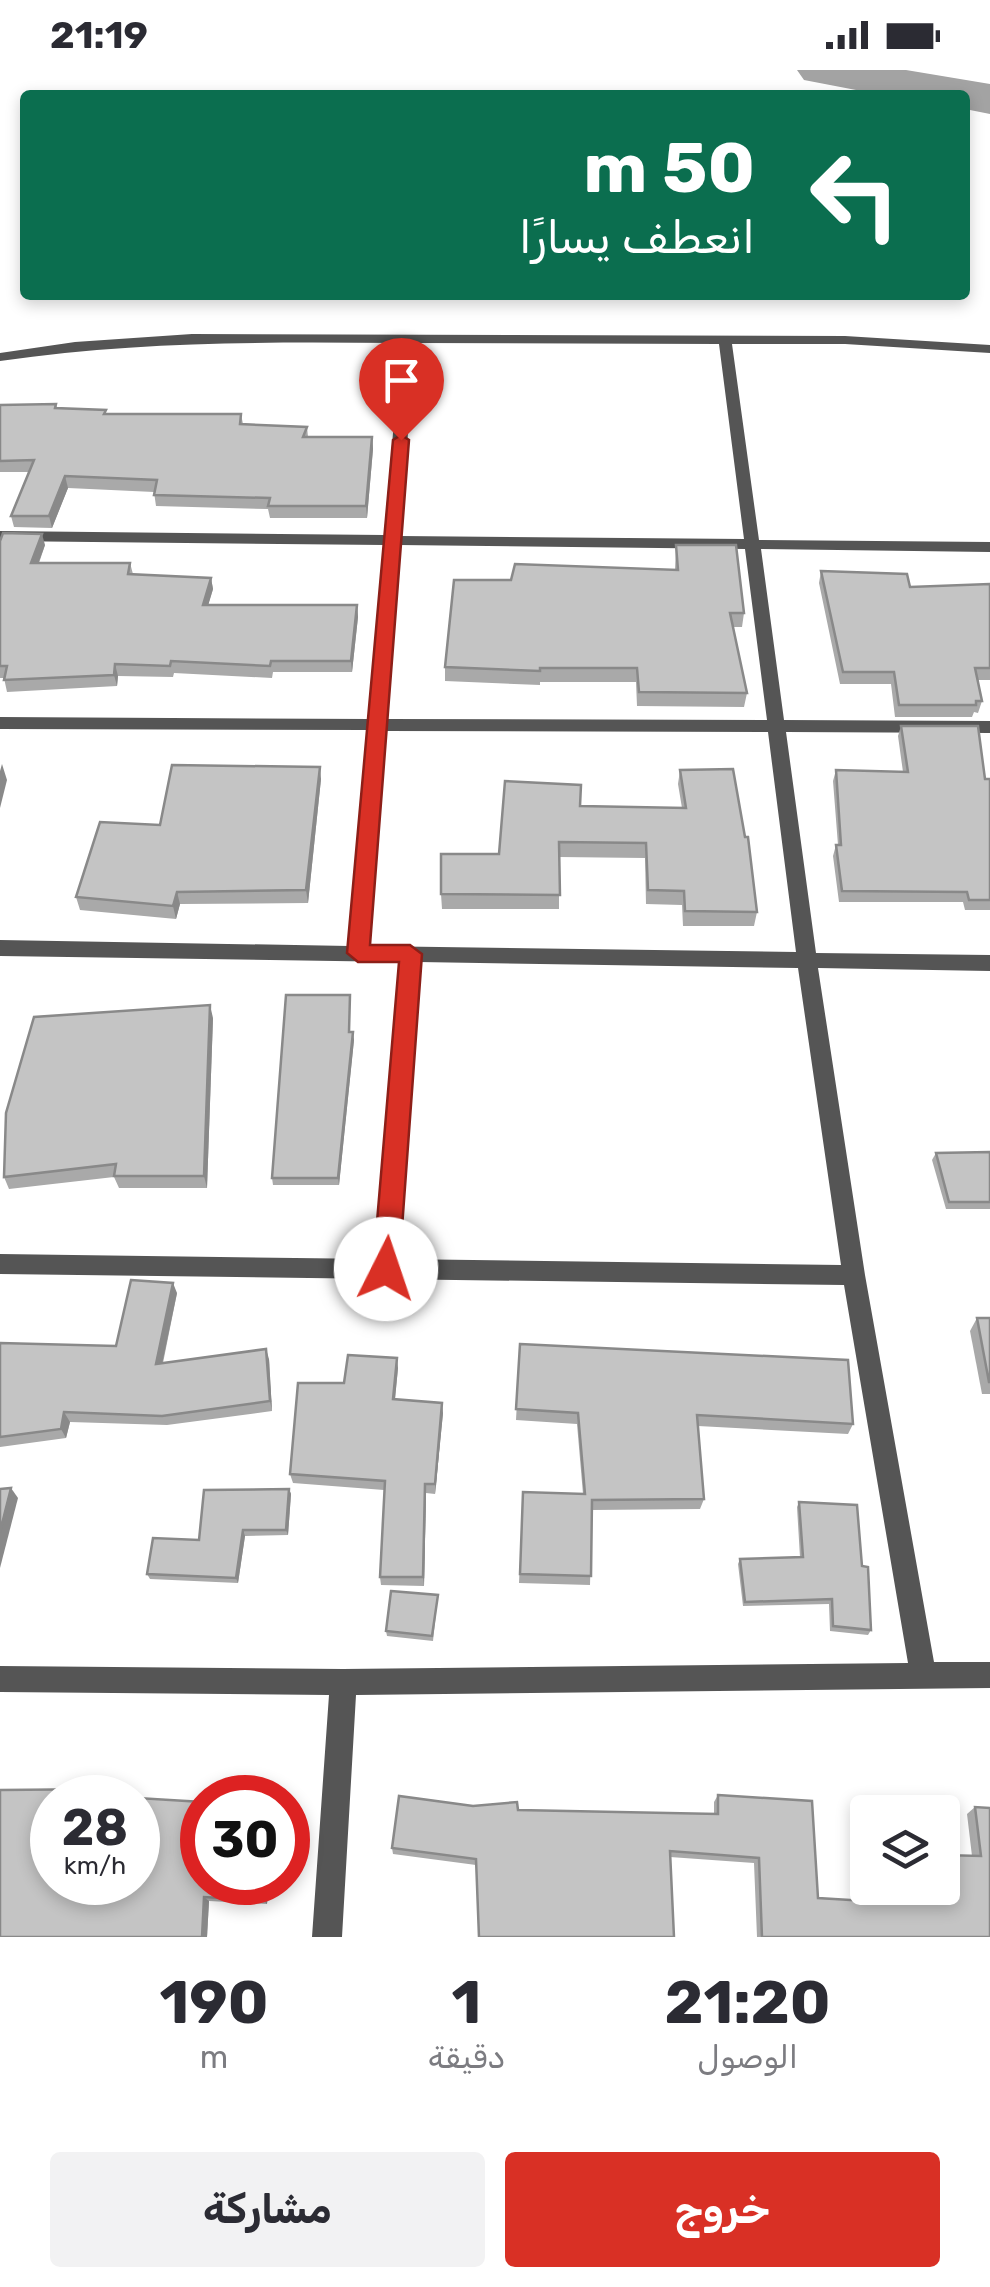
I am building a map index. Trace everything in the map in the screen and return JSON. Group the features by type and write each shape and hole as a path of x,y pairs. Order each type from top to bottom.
{"street":[{"path":"0,357 92,344 192,338 845,340 990,349"},
{"path":"358,953 408,340"},
{"path":"725,340 807,959 854,1274 922,1675"},
{"path":"0,536 990,547"},
{"path":"0,723 990,727"},
{"path":"0,948 990,962"},
{"path":"386,1269 410,954"},
{"path":"0,1264 854,1274"},
{"path":"0,1679 343,1682 990,1674"},
{"path":"327,1937 343,1682"}],"building":[{"path":"56,404 55,408 106,410 104,414 241,414 240,424 307,427 303,437 372,437 366,506 268,506 270,498 154,495 157,480 65,476 49,516 11,516 34,460 0,461 0,405"},
{"path":"3,533 42,534 31,563 130,563 128,574 211,578 203,605 357,605 351,661 271,661 270,666 171,661 170,666 115,664 114,675 4,680 7,666 0,666"},
{"path":"676,545 736,545 744,613 730,613 747,693 639,692 637,668 540,671 445,667 454,580 511,580 515,564 678,570"},
{"path":"821,571 907,574 910,587 990,584 990,668 975,668 982,701 976,701 976,705 899,705 894,672 843,672"},
{"path":"901,726 978,726 985,779 990,779 990,900 969,900 967,892 842,891 836,845 841,845 836,770 908,772"},
{"path":"172,765 320,767 306,890 177,892 173,906 76,897 100,822 160,825"},
{"path":"733,769 748,837 757,912 685,911 684,891 648,890 646,843 559,842 560,895 441,894 441,854 499,854 505,781 581,785 580,806 686,808 680,770"},
{"path":"286,995 350,995 349,1032 353,1032 338,1178 272,1178"},
{"path":"210,1005 204,1176 114,1176 116,1164 4,1177 6,1113 34,1017"},
{"path":"990,1152 990,1202 949,1202 936,1153"},
{"path":"131,1280 173,1283 156,1364 266,1349 270,1401 162,1416 64,1412 61,1429 0,1437 0,1343 116,1346"},
{"path":"977,1318 990,1318 990,1382 989,1382"},
{"path":"520,1344 848,1360 853,1424 697,1415 704,1499 592,1500 591,1576 520,1574 523,1492 585,1494 578,1413 516,1409"},
{"path":"348,1355 397,1358 393,1399 442,1403 435,1484 425,1484 423,1577 380,1577 385,1481 290,1474 298,1383 344,1383"},
{"path":"11,1488 0,1532 0,1489"},
{"path":"289,1489 286,1530 243,1530 236,1578 147,1574 153,1538 199,1540 204,1490"},
{"path":"799,1502 857,1505 862,1566 868,1567 871,1630 833,1626 832,1599 745,1602 740,1559 803,1557"},
{"path":"391,1591 438,1595 432,1636 386,1631"},
{"path":"0,1790 30,1790 30,1905 160,1905 160,1799 180,1801 180,1905 204,1905 202,1937 0,1937"},
{"path":"718,1795 812,1801 818,1898 850,1900 850,1905 960,1905 960,1855 981,1856 975,1807 990,1808 990,1937 762,1937 759,1858 670,1851 674,1937 479,1937 476,1859 392,1848 399,1796 473,1806 517,1802 518,1810 718,1814"}],"waterway":[{"path":"821,70 938,90"},
{"path":"970,96 990,99"}],"route":[{"path":"386,1269 410,954 358,953 401,440"}]}
